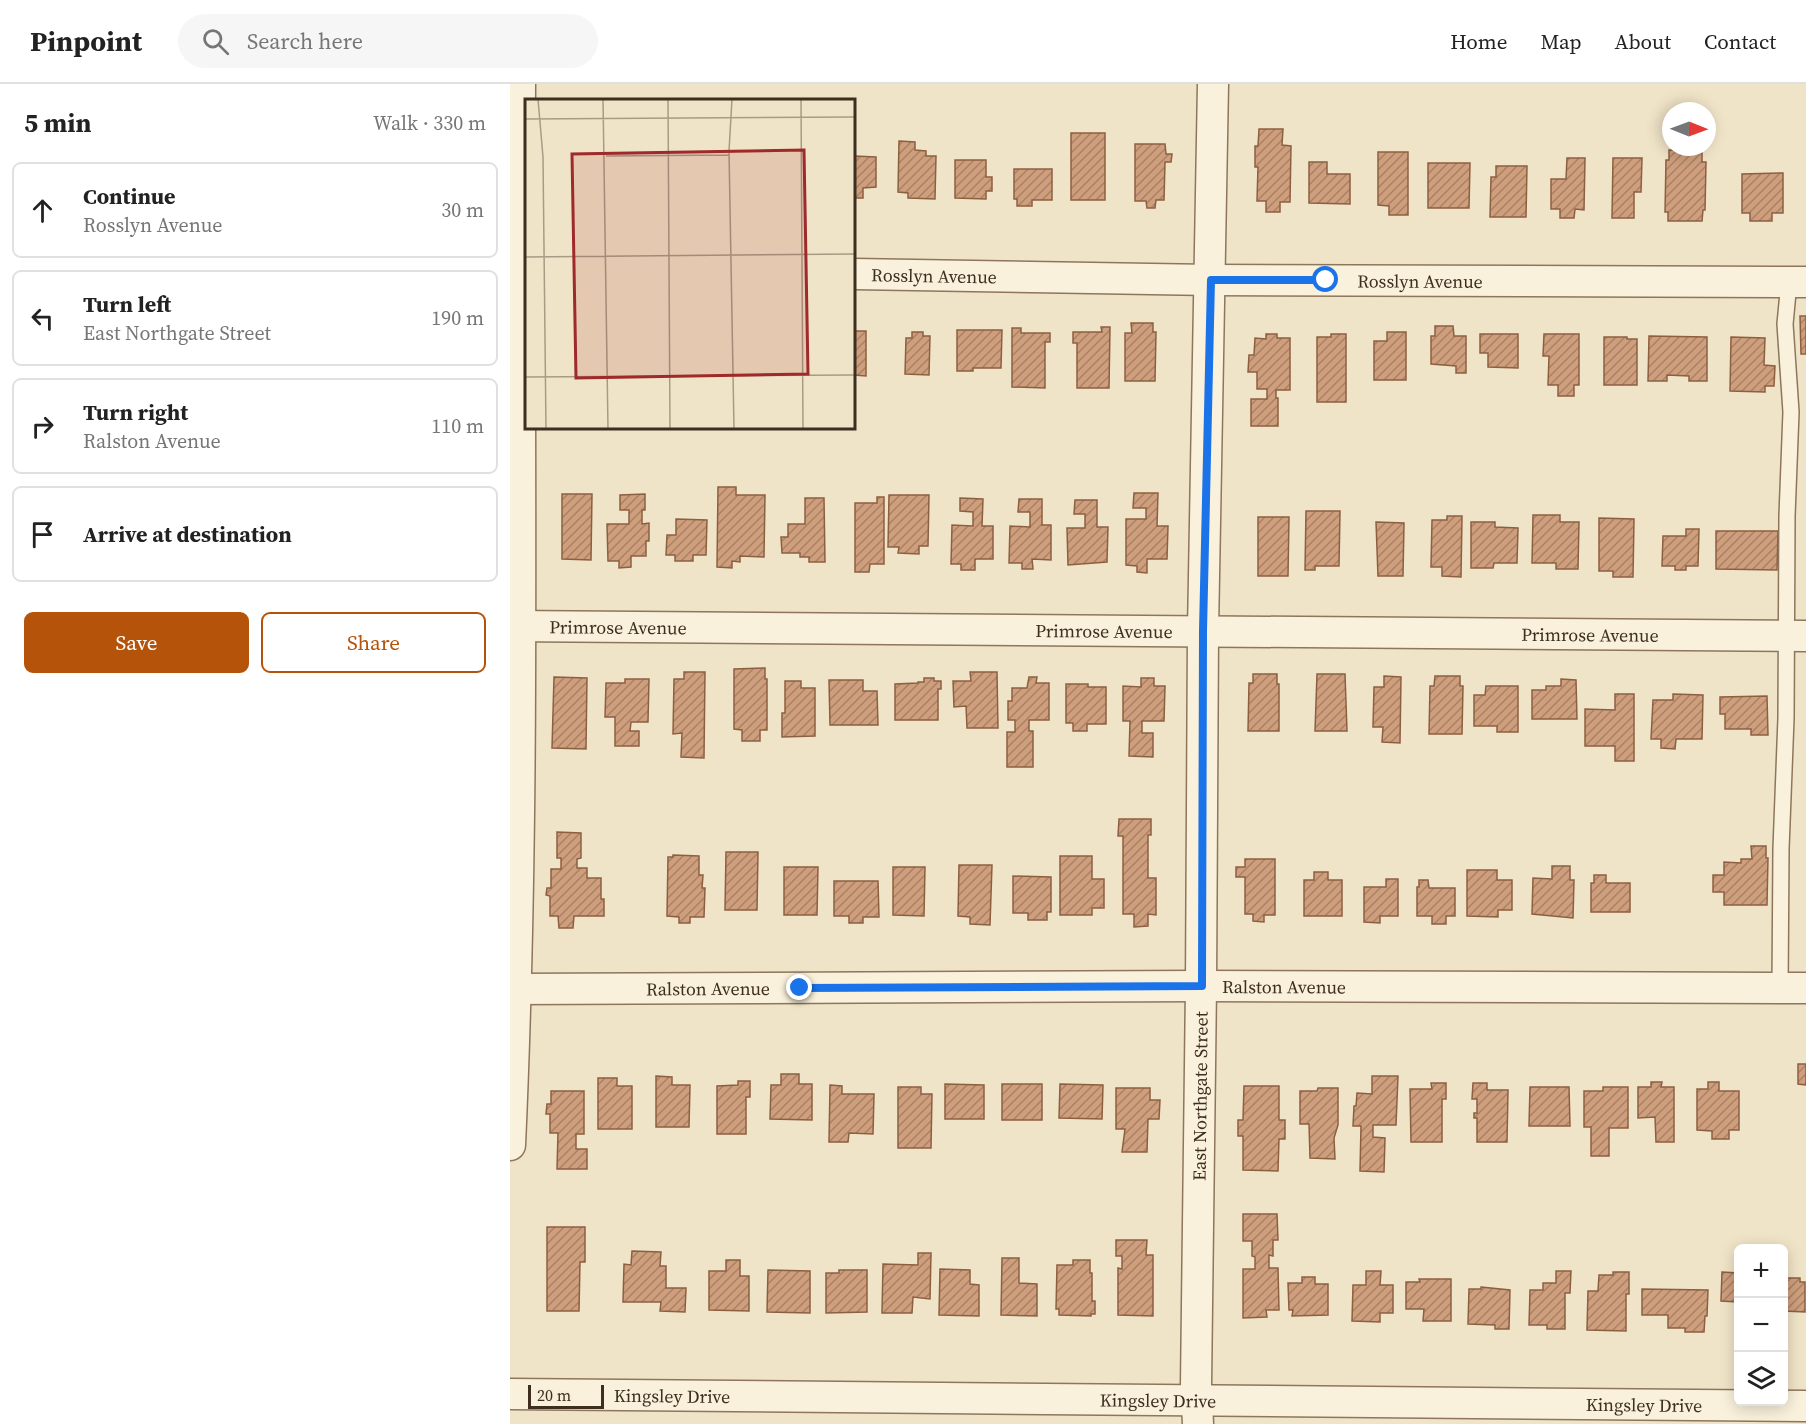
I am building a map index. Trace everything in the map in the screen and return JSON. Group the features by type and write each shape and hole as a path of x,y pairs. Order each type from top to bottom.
{"street":[{"path":"510,1145 520,84"},
{"name":"East Northgate Street","path":"1197,1412 1203,631 1213,84"},
{"name":"Rosslyn Avenue","path":"855,274 1211,280 1797,282"},
{"name":"Primrose Avenue","path":"515,626 1797,636"},
{"name":"Ralston Avenue","path":"513,989 1202,986 1793,989"},
{"name":"Kingsley Drive","path":"510,1394 1197,1412 1806,1406"}],"lane":[{"path":"1793,989 1780,849 1797,636 1787,516 1791,412 1785,324 1797,282"}],"building":[{"path":"1259,129 1283,129 1282,145 1291,146 1290,202 1280,202 1280,212 1266,212 1266,201 1257,201 1258,167 1255,167 1255,146 1258,146"},
{"path":"1071,133 1105,133 1105,200 1071,200"},
{"path":"899,141 915,142 915,150 926,151 926,156 936,156 935,199 908,198 908,193 898,192"},
{"path":"1135,144 1165,144 1166,154 1172,154 1171,162 1165,162 1164,200 1156,200 1155,208 1147,208 1146,201 1135,201"},
{"path":"1378,152 1408,152 1408,215 1389,215 1389,206 1378,205"},
{"path":"855,156 876,157 876,187 863,188 863,198 855,198"},
{"path":"1669,156 1702,156 1702,162 1706,162 1705,210 1703,210 1702,221 1668,221 1668,212 1665,212 1666,160 1669,160"},
{"path":"1567,158 1585,158 1584,210 1575,209 1574,218 1560,218 1560,209 1551,209 1551,179 1566,179"},
{"path":"1613,158 1642,158 1641,192 1634,192 1634,218 1612,218"},
{"path":"955,160 986,160 986,177 992,177 992,191 986,191 986,199 955,198"},
{"path":"1309,162 1327,162 1327,174 1350,174 1350,204 1309,203"},
{"path":"1428,163 1470,163 1469,208 1428,208"},
{"path":"1496,166 1527,166 1526,217 1490,217 1491,177 1496,177"},
{"path":"1014,169 1052,169 1052,200 1032,200 1032,206 1017,206 1017,199 1014,199"},
{"path":"1783,173 1783,213 1772,213 1772,221 1750,221 1750,213 1742,213 1742,174"},
{"path":"1800,316 1806,316 1806,354 1801,354"},
{"path":"1131,323 1153,323 1153,332 1156,332 1155,381 1125,381 1125,333 1132,333"},
{"path":"1435,326 1453,326 1454,336 1466,336 1466,373 1456,373 1456,366 1431,364 1431,336 1435,336"},
{"path":"1101,327 1110,327 1109,388 1077,388 1077,343 1073,343 1073,332 1102,332"},
{"path":"1012,328 1021,328 1021,333 1050,333 1050,342 1045,342 1045,388 1012,387"},
{"path":"957,330 1002,330 1001,368 973,368 973,371 957,371"},
{"path":"855,331 866,331 866,376 855,375"},
{"path":"912,332 923,332 923,336 930,336 929,375 905,374 906,338 912,338"},
{"path":"1387,332 1406,332 1406,380 1374,380 1374,341 1387,341"},
{"path":"1266,334 1277,334 1277,338 1290,338 1290,390 1276,390 1278,426 1251,426 1251,399 1267,399 1267,389 1257,389 1257,372 1248,372 1249,355 1254,355 1255,338 1266,339"},
{"path":"1331,334 1346,334 1346,402 1317,402 1317,337 1331,337"},
{"path":"1480,334 1518,334 1518,368 1488,367 1488,353 1480,353"},
{"path":"1544,334 1579,334 1579,385 1574,385 1574,396 1558,396 1558,385 1548,385 1549,356 1543,356"},
{"path":"1649,336 1707,337 1707,381 1689,381 1689,376 1667,375 1667,381 1648,381"},
{"path":"1604,337 1637,339 1637,385 1604,385"},
{"path":"1731,337 1765,338 1764,365 1775,366 1774,386 1765,386 1765,392 1730,391"},
{"path":"718,487 736,487 736,495 765,495 764,557 740,556 740,562 732,561 732,568 717,567"},
{"path":"1134,493 1158,493 1157,526 1168,526 1167,559 1147,559 1147,573 1137,572 1137,566 1126,565 1126,519 1146,519 1146,508 1133,508"},
{"path":"562,494 592,494 591,560 562,559"},
{"path":"645,494 642,524 649,523 646,556 631,556 631,567 619,568 619,561 608,561 607,524 629,524 629,510 620,510 620,495"},
{"path":"889,495 929,495 928,546 919,546 919,554 898,553 899,547 888,547"},
{"path":"877,497 884,497 884,564 870,564 869,572 855,572 855,503 877,503"},
{"path":"805,498 824,498 825,562 809,562 809,557 800,557 800,553 782,553 781,537 788,537 788,524 805,524"},
{"path":"960,498 983,499 982,526 993,526 993,559 975,559 975,570 961,570 961,564 951,564 952,525 973,526 973,512 960,511"},
{"path":"1019,499 1042,499 1042,525 1051,525 1051,560 1032,559 1033,569 1022,569 1022,563 1009,563 1010,526 1030,527 1030,512 1018,512"},
{"path":"1075,500 1097,500 1097,527 1108,527 1107,562 1068,565 1067,528 1085,528 1085,514 1074,514"},
{"path":"1306,511 1340,511 1339,566 1315,566 1315,570 1305,570"},
{"path":"1533,515 1560,515 1560,522 1579,522 1578,569 1556,569 1556,563 1532,563"},
{"path":"1447,516 1462,516 1461,577 1442,576 1442,567 1431,567 1432,520 1447,520"},
{"path":"1258,517 1289,517 1288,576 1258,576"},
{"path":"1599,518 1634,519 1633,577 1613,577 1613,571 1599,571"},
{"path":"676,519 707,520 706,555 693,555 693,561 675,561 675,555 666,555 667,535 676,535"},
{"path":"1376,522 1404,523 1403,576 1378,576"},
{"path":"1471,522 1495,522 1495,527 1518,528 1517,563 1494,563 1493,568 1471,568"},
{"path":"1686,529 1699,529 1698,566 1686,566 1686,570 1675,570 1675,566 1662,566 1663,536 1686,536"},
{"path":"1716,531 1778,531 1777,570 1716,569"},
{"path":"765,668 767,730 760,730 760,741 742,741 742,730 734,729 734,669"},
{"path":"684,672 705,672 704,758 681,757 682,733 673,734 674,679 684,679"},
{"path":"970,672 997,672 998,728 967,728 966,706 954,707 953,681 971,681"},
{"path":"1253,674 1277,674 1279,731 1248,731 1249,683 1253,683"},
{"path":"1317,674 1345,674 1347,731 1315,731"},
{"path":"1384,676 1401,677 1400,743 1382,742 1383,727 1373,727 1374,687 1384,687"},
{"path":"1435,676 1460,676 1460,686 1463,686 1462,734 1429,734 1430,686 1434,686"},
{"path":"554,677 587,678 586,749 552,748"},
{"path":"1029,677 1037,677 1036,683 1049,683 1049,720 1029,720 1029,731 1033,731 1033,767 1007,767 1007,732 1015,732 1015,720 1008,720 1008,701 1012,701 1012,688 1027,688"},
{"path":"924,678 941,681 941,689 938,689 938,720 895,720 895,684 924,682"},
{"path":"1141,678 1154,678 1154,686 1165,686 1164,721 1142,721 1142,733 1153,733 1153,757 1129,756 1130,721 1123,721 1123,686 1141,687"},
{"path":"625,679 649,679 648,722 631,722 630,731 639,731 639,746 615,746 615,717 605,717 606,683 625,683"},
{"path":"1561,679 1576,680 1577,719 1532,719 1532,690 1546,690 1546,686 1561,686"},
{"path":"829,680 863,680 863,691 877,691 878,725 830,725"},
{"path":"785,681 801,681 801,688 815,688 815,736 782,737"},
{"path":"1066,684 1106,687 1106,724 1087,724 1087,731 1073,731 1073,723 1066,723"},
{"path":"1486,686 1518,686 1518,732 1497,732 1497,726 1474,726 1474,695 1485,695"},
{"path":"1615,694 1634,694 1634,761 1615,761 1615,746 1585,746 1585,709 1615,710"},
{"path":"1673,694 1703,695 1702,739 1676,739 1675,749 1661,748 1661,739 1651,739 1653,700 1673,700"},
{"path":"1767,696 1768,735 1751,735 1751,729 1725,729 1725,714 1720,714 1720,697"},
{"path":"1119,819 1151,819 1151,835 1148,835 1148,878 1156,878 1156,915 1148,914 1148,926 1134,927 1134,914 1123,914 1123,836 1118,836"},
{"path":"557,832 581,833 581,858 577,859 577,868 587,868 587,878 601,878 604,916 574,916 573,928 559,928 558,916 550,916 550,896 546,895 547,888 551,888 551,869 561,869 561,858 557,858"},
{"path":"1751,846 1766,846 1767,905 1724,905 1724,892 1713,892 1713,875 1724,875 1724,862 1741,863 1741,859 1752,859"},
{"path":"726,852 758,852 757,910 725,910"},
{"path":"673,855 699,856 699,875 703,875 702,888 705,888 704,917 690,917 690,923 679,923 679,917 667,916 668,857 673,857"},
{"path":"1060,856 1092,856 1092,879 1104,879 1104,908 1092,908 1092,915 1060,915"},
{"path":"1245,859 1275,859 1275,915 1264,915 1264,922 1253,921 1253,914 1245,914 1245,877 1236,877 1236,867 1245,867"},
{"path":"959,865 992,865 990,925 970,924 970,917 958,916"},
{"path":"1552,866 1570,866 1570,880 1574,880 1573,918 1532,914 1533,878 1552,879"},
{"path":"784,867 818,867 817,915 784,915"},
{"path":"893,867 925,867 924,916 893,915"},
{"path":"1467,870 1497,870 1497,880 1512,880 1512,910 1498,910 1498,917 1467,916"},
{"path":"1314,872 1328,872 1328,880 1342,880 1342,916 1304,916 1304,880 1314,880"},
{"path":"1594,875 1606,875 1606,883 1630,883 1630,912 1591,912 1591,883 1594,883"},
{"path":"1013,876 1051,877 1051,912 1047,912 1047,920 1028,920 1028,913 1013,913"},
{"path":"1386,879 1398,879 1398,916 1380,916 1380,923 1364,922 1364,887 1386,887"},
{"path":"1419,880 1428,880 1429,888 1455,888 1455,916 1446,916 1446,924 1432,924 1432,916 1417,916"},
{"path":"834,881 878,881 879,917 863,917 863,923 849,923 849,916 834,916"},
{"path":"1798,1064 1806,1064 1806,1085 1798,1084"},
{"path":"781,1074 799,1074 799,1084 812,1084 812,1120 770,1119 771,1085 781,1085"},
{"path":"656,1076 672,1077 672,1085 690,1085 689,1127 656,1127"},
{"path":"1372,1076 1398,1076 1396,1125 1373,1125 1373,1137 1385,1138 1384,1172 1360,1171 1361,1126 1353,1126 1357,1093 1372,1094"},
{"path":"598,1078 617,1078 617,1086 632,1086 632,1129 598,1129"},
{"path":"738,1081 750,1081 750,1097 746,1097 746,1134 717,1134 717,1086 738,1085"},
{"path":"1651,1082 1662,1082 1661,1087 1674,1087 1674,1142 1656,1142 1655,1117 1638,1118 1638,1087 1651,1087"},
{"path":"1708,1082 1719,1082 1719,1091 1739,1091 1739,1130 1729,1130 1729,1139 1712,1139 1712,1131 1697,1130 1697,1089 1708,1089"},
{"path":"1431,1083 1446,1083 1446,1099 1442,1099 1442,1142 1411,1142 1410,1089 1432,1089"},
{"path":"1473,1083 1487,1083 1487,1090 1508,1090 1507,1142 1477,1142 1477,1118 1474,1118 1474,1113 1477,1113 1477,1099 1472,1099"},
{"path":"945,1084 984,1085 984,1119 945,1119"},
{"path":"1002,1084 1042,1084 1042,1120 1002,1120"},
{"path":"1060,1084 1103,1085 1102,1119 1059,1118"},
{"path":"830,1085 842,1086 842,1094 874,1094 873,1134 849,1133 848,1142 829,1142"},
{"path":"1244,1086 1279,1086 1279,1120 1285,1120 1285,1139 1279,1139 1278,1171 1243,1170 1243,1136 1238,1136 1238,1120 1243,1120"},
{"path":"898,1087 921,1087 921,1094 932,1094 931,1148 898,1148"},
{"path":"1530,1087 1569,1087 1570,1126 1529,1126"},
{"path":"1603,1087 1628,1087 1628,1128 1609,1128 1609,1156 1591,1156 1591,1127 1584,1127 1584,1091 1603,1091"},
{"path":"1116,1088 1150,1088 1150,1100 1160,1100 1159,1119 1148,1119 1147,1152 1122,1152 1125,1129 1116,1129"},
{"path":"1318,1088 1338,1088 1338,1125 1334,1138 1335,1159 1310,1158 1309,1124 1300,1124 1300,1091 1317,1091"},
{"path":"551,1091 584,1091 584,1134 576,1134 576,1149 587,1149 587,1169 557,1169 558,1133 550,1133 550,1114 546,1114 547,1104 551,1104"},
{"path":"1243,1214 1277,1214 1278,1240 1273,1240 1273,1256 1269,1255 1269,1268 1278,1268 1279,1310 1266,1310 1267,1317 1243,1318 1243,1269 1255,1269 1255,1257 1252,1256 1252,1241 1243,1241"},
{"path":"547,1227 585,1227 585,1262 580,1262 579,1311 547,1311"},
{"path":"1116,1240 1147,1240 1146,1255 1153,1255 1153,1316 1118,1315 1118,1268 1122,1269 1122,1256 1116,1256"},
{"path":"632,1251 661,1252 660,1266 666,1266 666,1288 686,1288 685,1312 660,1311 661,1302 623,1302 624,1264 631,1265"},
{"path":"918,1253 931,1253 930,1299 913,1297 912,1313 882,1313 883,1264 918,1265"},
{"path":"1002,1258 1019,1258 1019,1283 1037,1284 1037,1316 1001,1315"},
{"path":"726,1260 740,1260 740,1276 749,1276 749,1311 709,1310 709,1271 726,1271"},
{"path":"1073,1260 1090,1260 1092,1301 1095,1301 1095,1314 1091,1316 1059,1315 1059,1309 1056,1309 1057,1265 1073,1265"},
{"path":"940,1269 970,1270 970,1284 979,1285 979,1316 939,1315"},
{"path":"768,1270 810,1271 810,1313 767,1312"},
{"path":"839,1270 867,1270 867,1312 826,1313 826,1273 839,1273"},
{"path":"1366,1271 1381,1271 1380,1285 1393,1285 1393,1313 1380,1313 1380,1322 1352,1321 1353,1285 1366,1285"},
{"path":"1556,1271 1571,1271 1570,1293 1565,1293 1565,1329 1547,1329 1547,1325 1529,1325 1530,1290 1543,1290 1543,1283 1556,1283"},
{"path":"1613,1272 1629,1272 1629,1294 1626,1294 1626,1331 1587,1330 1588,1291 1598,1291 1599,1275 1613,1275"},
{"path":"1722,1272 1734,1273 1734,1302 1721,1301"},
{"path":"1302,1277 1315,1277 1315,1284 1328,1284 1328,1315 1292,1316 1293,1310 1289,1310 1288,1283 1302,1283"},
{"path":"1788,1278 1800,1278 1800,1282 1805,1282 1805,1312 1788,1311"},
{"path":"1419,1279 1451,1279 1451,1321 1423,1321 1424,1309 1406,1309 1406,1282 1420,1282"},
{"path":"1481,1287 1510,1290 1509,1329 1495,1329 1495,1325 1468,1324 1469,1289 1481,1289"},
{"path":"1642,1289 1708,1290 1704,1332 1685,1332 1685,1328 1668,1328 1668,1315 1642,1315"}],"route":[{"path":"800,988 1202,986 1203,631 1211,280 1326,280"}]}
